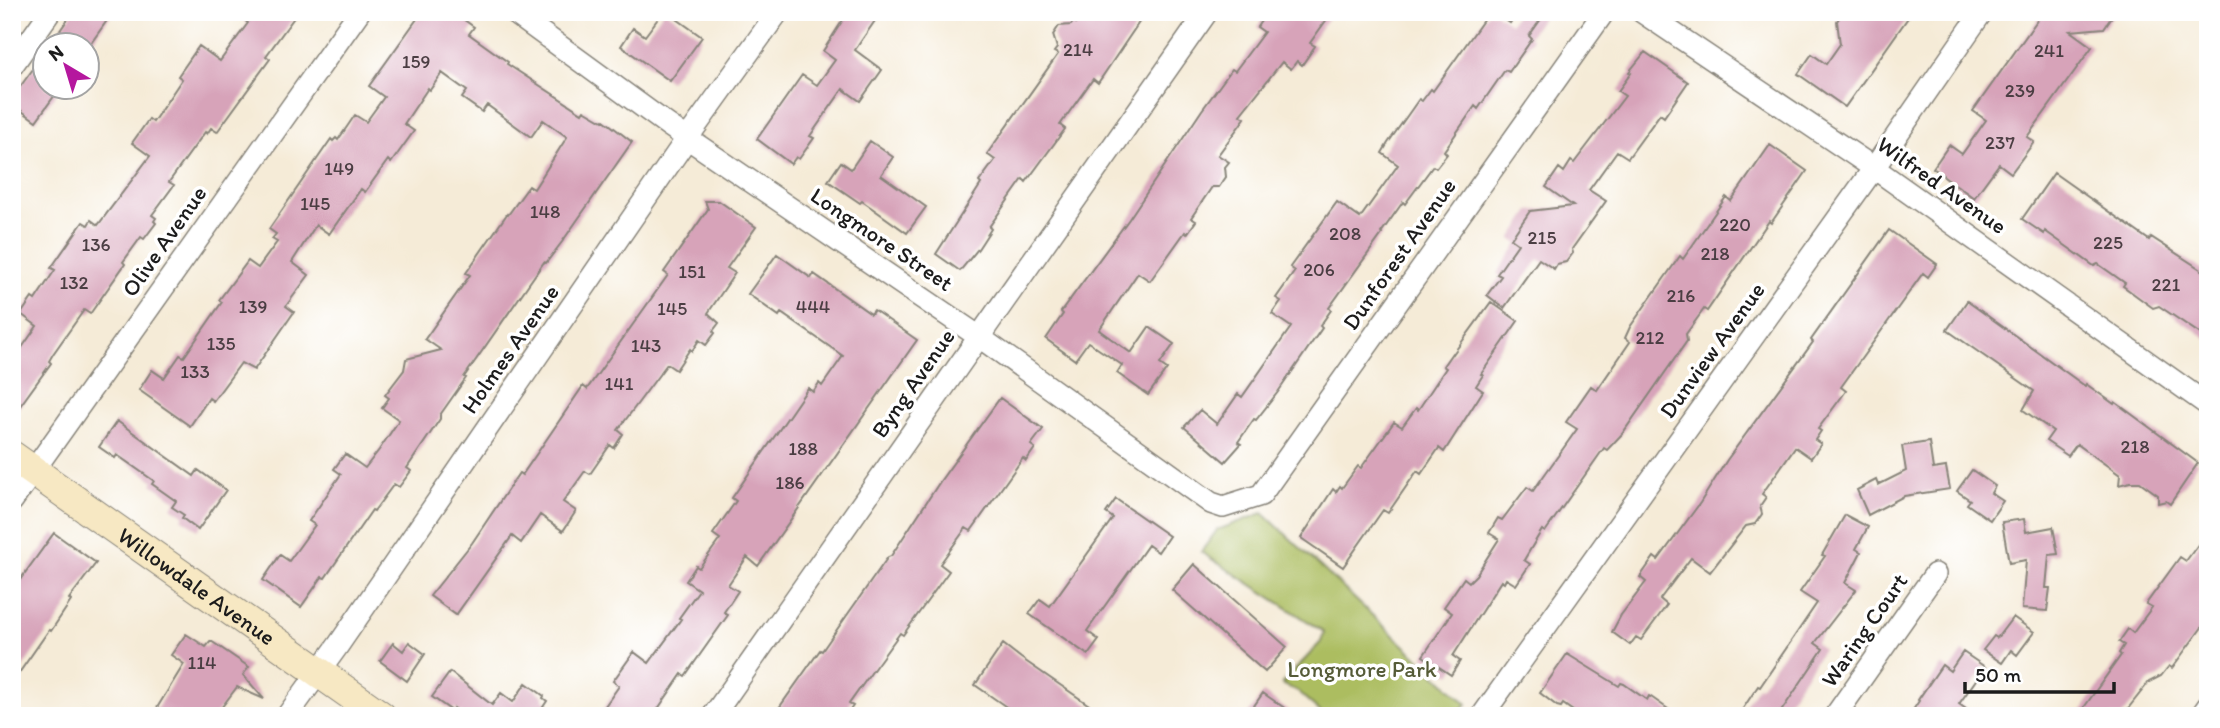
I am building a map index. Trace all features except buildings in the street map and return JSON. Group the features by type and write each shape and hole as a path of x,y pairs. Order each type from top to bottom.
{"street":[{"path":"12,66 50,12"},
{"name":"Olive Avenue","path":"12,501 23,464 359,12"},
{"name":"Longmore Street","path":"513,12 664,122 978,336 1211,503 1223,507"},
{"name":"Holmes Avenue","path":"287,716 688,137 778,12"},
{"name":"Byng Avenue","path":"713,716 1207,12"},
{"name":"Dunforest Avenue","path":"1223,507 1261,495 1604,12"},
{"name":"Wilfred Avenue","path":"1642,12 1874,168 2208,405"},
{"name":"Dunview Avenue","path":"1482,716 1874,168 1982,12"},
{"name":"Willowdale Avenue","path":"23,464 381,716"},
{"name":"Waring Court","path":"1835,716 1935,574"},
{"path":"2201,716 2208,706"}],"green space":[{"name":"Longmore Park","path":"1263,513 1467,704 1453,716 1325,716 1297,691 1282,684 1321,642 1324,632 1201,552 1217,530"}]}
